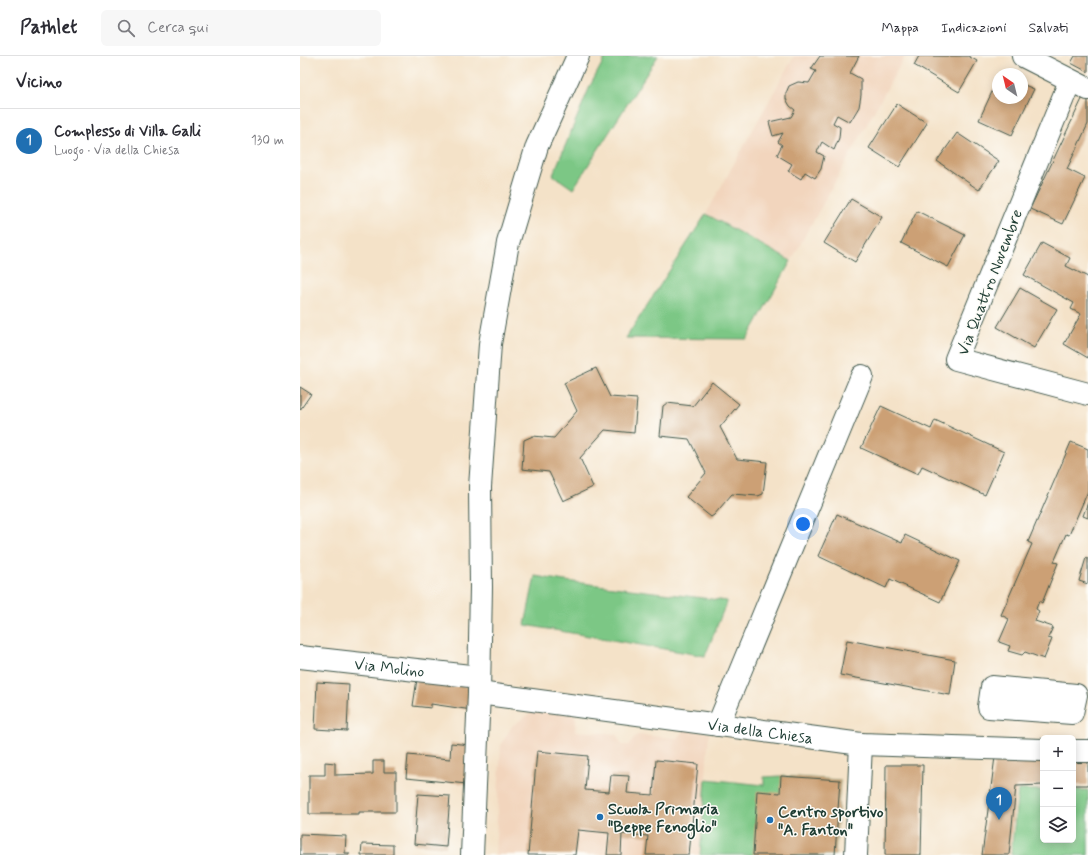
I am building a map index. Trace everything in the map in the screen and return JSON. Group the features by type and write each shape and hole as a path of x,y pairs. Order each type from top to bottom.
{"street":[{"path":"472,855 479,685 481,587 480,487 490,344 508,243 535,154 578,56"},
{"path":"1022,56 1079,85"},
{"name":"Via Quattro Novembre","path":"1079,85 956,359 1088,394"},
{"path":"718,725 862,376"},
{"name":"Via Molino","path":"300,657 479,685"},
{"name":"Via della Chiesa","path":"479,685 718,725 861,744 1040,750"},
{"path":"856,855 861,744"},
{"path":"1076,751 1088,751"}],"shaded area":[{"path":"794,56 905,56 791,261 706,214"},
{"name":"Scuola Primaria \"Beppe Fenoglio\"","path":"533,711 573,714 576,719 575,731 616,734 622,745 629,745 637,735 677,738 685,729 709,733 700,855 495,855 501,744 512,726"}],"green space":[{"path":"606,56 658,56 573,189 553,175 590,86"},
{"path":"706,214 791,261 747,339 626,338"},
{"path":"535,576 727,601 705,656 525,625"},
{"name":"Centro sportivo \"A. Fanton\"","path":"781,776 840,780 835,855 700,855 706,779 764,785 764,777"},
{"path":"1018,790 1040,790 1040,843 1076,843 1076,790 1088,790 1088,855 1011,855"}],"building":[{"path":"820,56 859,56 850,73 861,79 861,95 859,107 850,122 837,115 833,123 840,127 839,138 834,150 822,142 817,152 824,156 821,169 815,178 805,172 801,179 788,171 792,164 777,155 782,145 778,142 783,133 773,136 769,122 791,117 795,110 790,106 786,99 786,93 789,86 798,82 809,83 816,71 811,69"},
{"path":"919,56 968,56 977,61 959,92 914,65"},
{"path":"1075,56 1088,56 1088,72 1071,63"},
{"path":"1028,86 1034,89 1028,102"},
{"path":"992,92 992,104 1027,104 1012,135 979,120"},
{"path":"1083,97 1088,99 1088,124 1067,169 1085,178 1063,224 1030,209"},
{"path":"897,104 927,123 899,167 869,148"},
{"path":"957,133 999,161 979,190 937,161"},
{"path":"851,199 882,217 855,262 824,243"},
{"path":"917,211 965,235 948,267 901,243"},
{"path":"1042,243 1070,258 1066,266 1088,277 1088,358 1064,344 1081,314 1071,309 1074,303 1024,275"},
{"path":"1020,288 1057,309 1034,348 997,327"},
{"path":"596,368 610,397 637,399 634,433 605,430 580,458 593,487 563,501 549,472 522,469 524,440 533,436 554,438 577,411 564,383"},
{"path":"712,382 739,404 720,427 737,459 767,462 763,494 758,496 732,494 711,517 686,497 706,473 689,439 660,436 663,406 667,403 693,406"},
{"path":"300,387 311,394 300,410"},
{"path":"881,406 931,429 935,420 1004,452 985,495 922,466 918,474 861,448"},
{"path":"1071,442 1088,449 1088,491 1069,535 1066,534 1054,562 1058,563 1042,603 1039,601 1036,609 1039,611 1035,621 1053,627 1048,638 1052,639 1044,659 1025,652 1022,655 1008,651 1010,646 999,642 1009,619 1001,615 1032,544 1028,542"},
{"path":"1088,502 1088,518 1083,516"},
{"path":"837,514 902,543 905,535 960,561 940,602 890,579 886,588 818,556"},
{"path":"1086,558 1088,559 1088,584 1079,581"},
{"path":"847,640 955,660 950,695 840,675"},
{"path":"417,679 475,688 472,710 431,704 431,708 413,706"},
{"path":"317,682 349,684 347,731 315,729"},
{"path":"451,743 470,745 467,784 406,778 408,755 450,759"},
{"path":"537,751 588,756 585,790 609,792 611,775 629,776 627,793 653,795 656,760 698,764 689,855 646,855 648,836 622,834 621,855 607,855 609,833 578,830 575,855 528,855"},
{"path":"995,757 1040,758 1040,785 1016,786 1009,855 982,855"},
{"path":"1076,759 1088,760 1088,785 1076,785"},
{"path":"373,761 384,761 384,772 396,772 396,812 309,814 309,775 325,775 325,762 335,763 335,775 373,774"},
{"path":"886,765 923,765 921,855 885,855"},
{"path":"781,776 840,780 835,855 753,855 757,791 780,793"},
{"path":"418,794 450,796 446,847 414,844"},
{"path":"300,834 346,836 345,853 349,853 349,855 300,855"},
{"path":"362,844 393,845 393,855 361,855"}],"place":[{"name":"Scuola Primaria \"Beppe Fenoglio\"","path":"600,817"},
{"name":"Centro sportivo \"A. Fanton\"","path":"770,820"},
{"name":"Complesso di Villa Galli","path":"999,820"}]}
